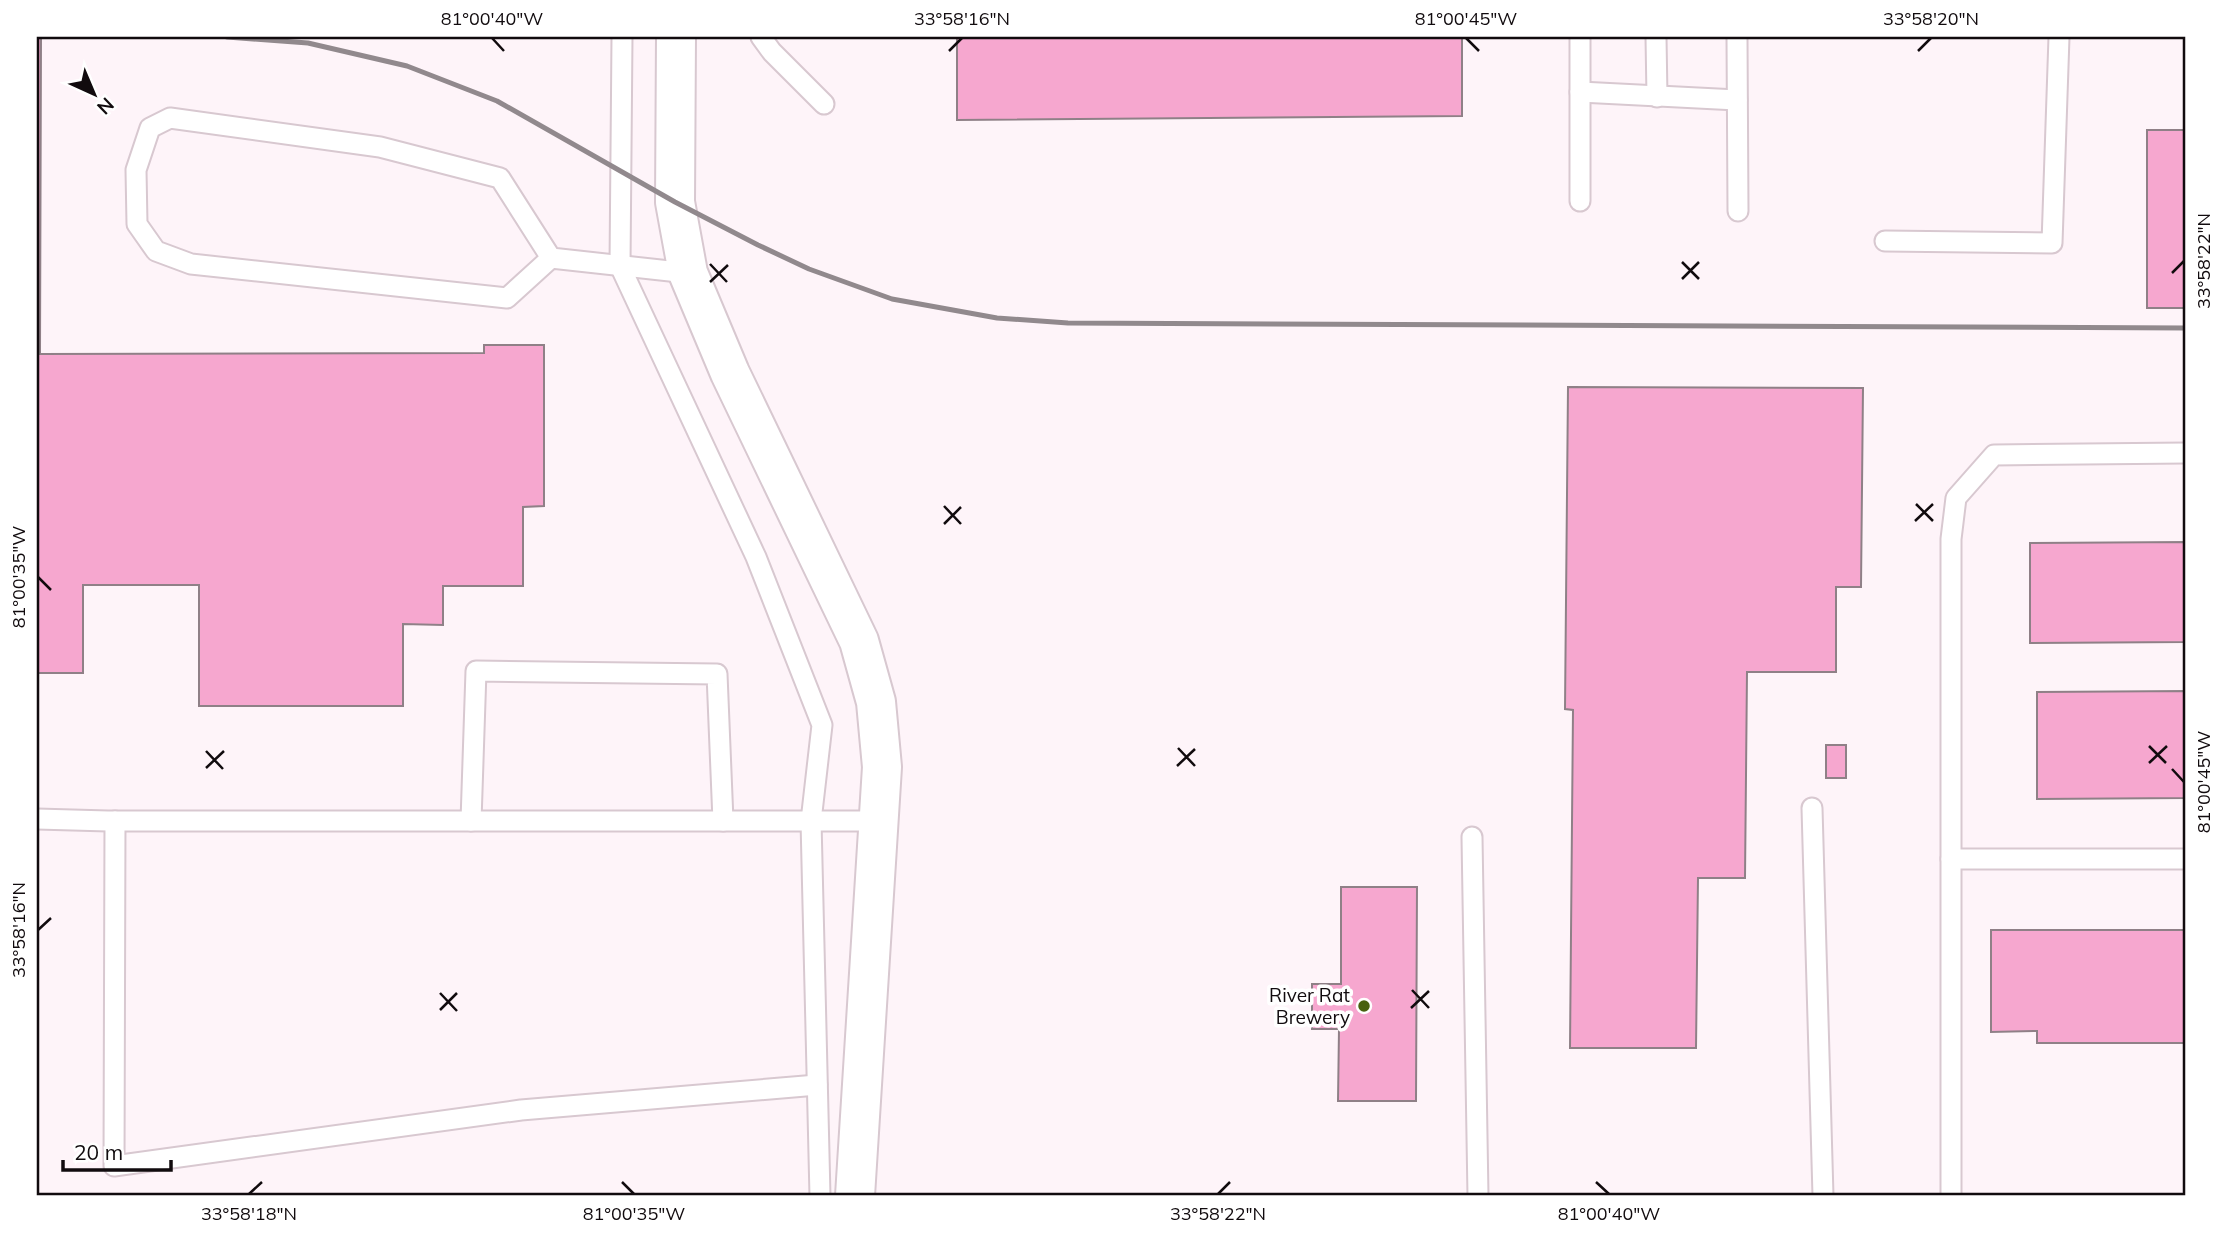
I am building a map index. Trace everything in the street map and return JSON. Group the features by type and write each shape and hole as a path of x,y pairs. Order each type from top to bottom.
{"street":[{"path":"676,37 675,202 688,273 730,373 859,641 876,702 882,767 855,1196"}],"lane":[{"path":"622,37 620,266 756,558 822,725 811,821 820,1196"},
{"path":"761,37 772,52 824,104"},
{"path":"1580,37 1580,201"},
{"path":"1656,37 1657,97"},
{"path":"1737,37 1738,211"},
{"path":"1885,241 2052,243 2059,37"},
{"path":"1580,92 1737,100"},
{"path":"551,258 500,178 380,147 170,118 150,128 135,170 137,224 156,251 191,264 507,298 551,258 688,273"},
{"path":"1951,1196 1951,539 1956,498 1994,454 2186,453"},
{"path":"471,821 476,671 717,674 723,821"},
{"path":"1812,808 1823,1196"},
{"path":"37,819 879,821"},
{"path":"115,821 114,1166 521,1110 817,1085"},
{"path":"1472,836 1478,1196"},
{"path":"1951,859 2186,859"}],"building":[{"path":"37,37 41,37 40,354 484,353 484,345 544,345 544,506 523,507 523,586 443,586 443,625 403,624 403,706 199,706 199,585 83,585 83,673 37,673"},
{"path":"957,37 1462,37 1462,116 957,120"},
{"path":"2147,130 2186,130 2186,308 2147,308"},
{"path":"1568,387 1863,388 1861,587 1836,587 1836,672 1747,672 1745,878 1698,878 1696,1048 1570,1048 1573,710 1565,709"},
{"path":"2186,542 2186,642 2030,643 2030,543"},
{"path":"2186,691 2186,798 2037,799 2037,692"},
{"path":"1826,745 1846,745 1846,778 1826,778"},
{"name":"River Rat Brewery","path":"1341,887 1417,887 1416,1101 1338,1101 1339,1029 1312,1029 1312,984 1341,984"},
{"path":"1991,930 2186,930 2186,1043 2037,1043 2037,1031 1991,1032"}],"railway":[{"path":"227,37 308,43 407,66 497,101 675,202 809,269 892,299 997,318 1068,323 2186,328"}],"place":[{"name":"River Rat Brewery","path":"1364,1006"}]}
